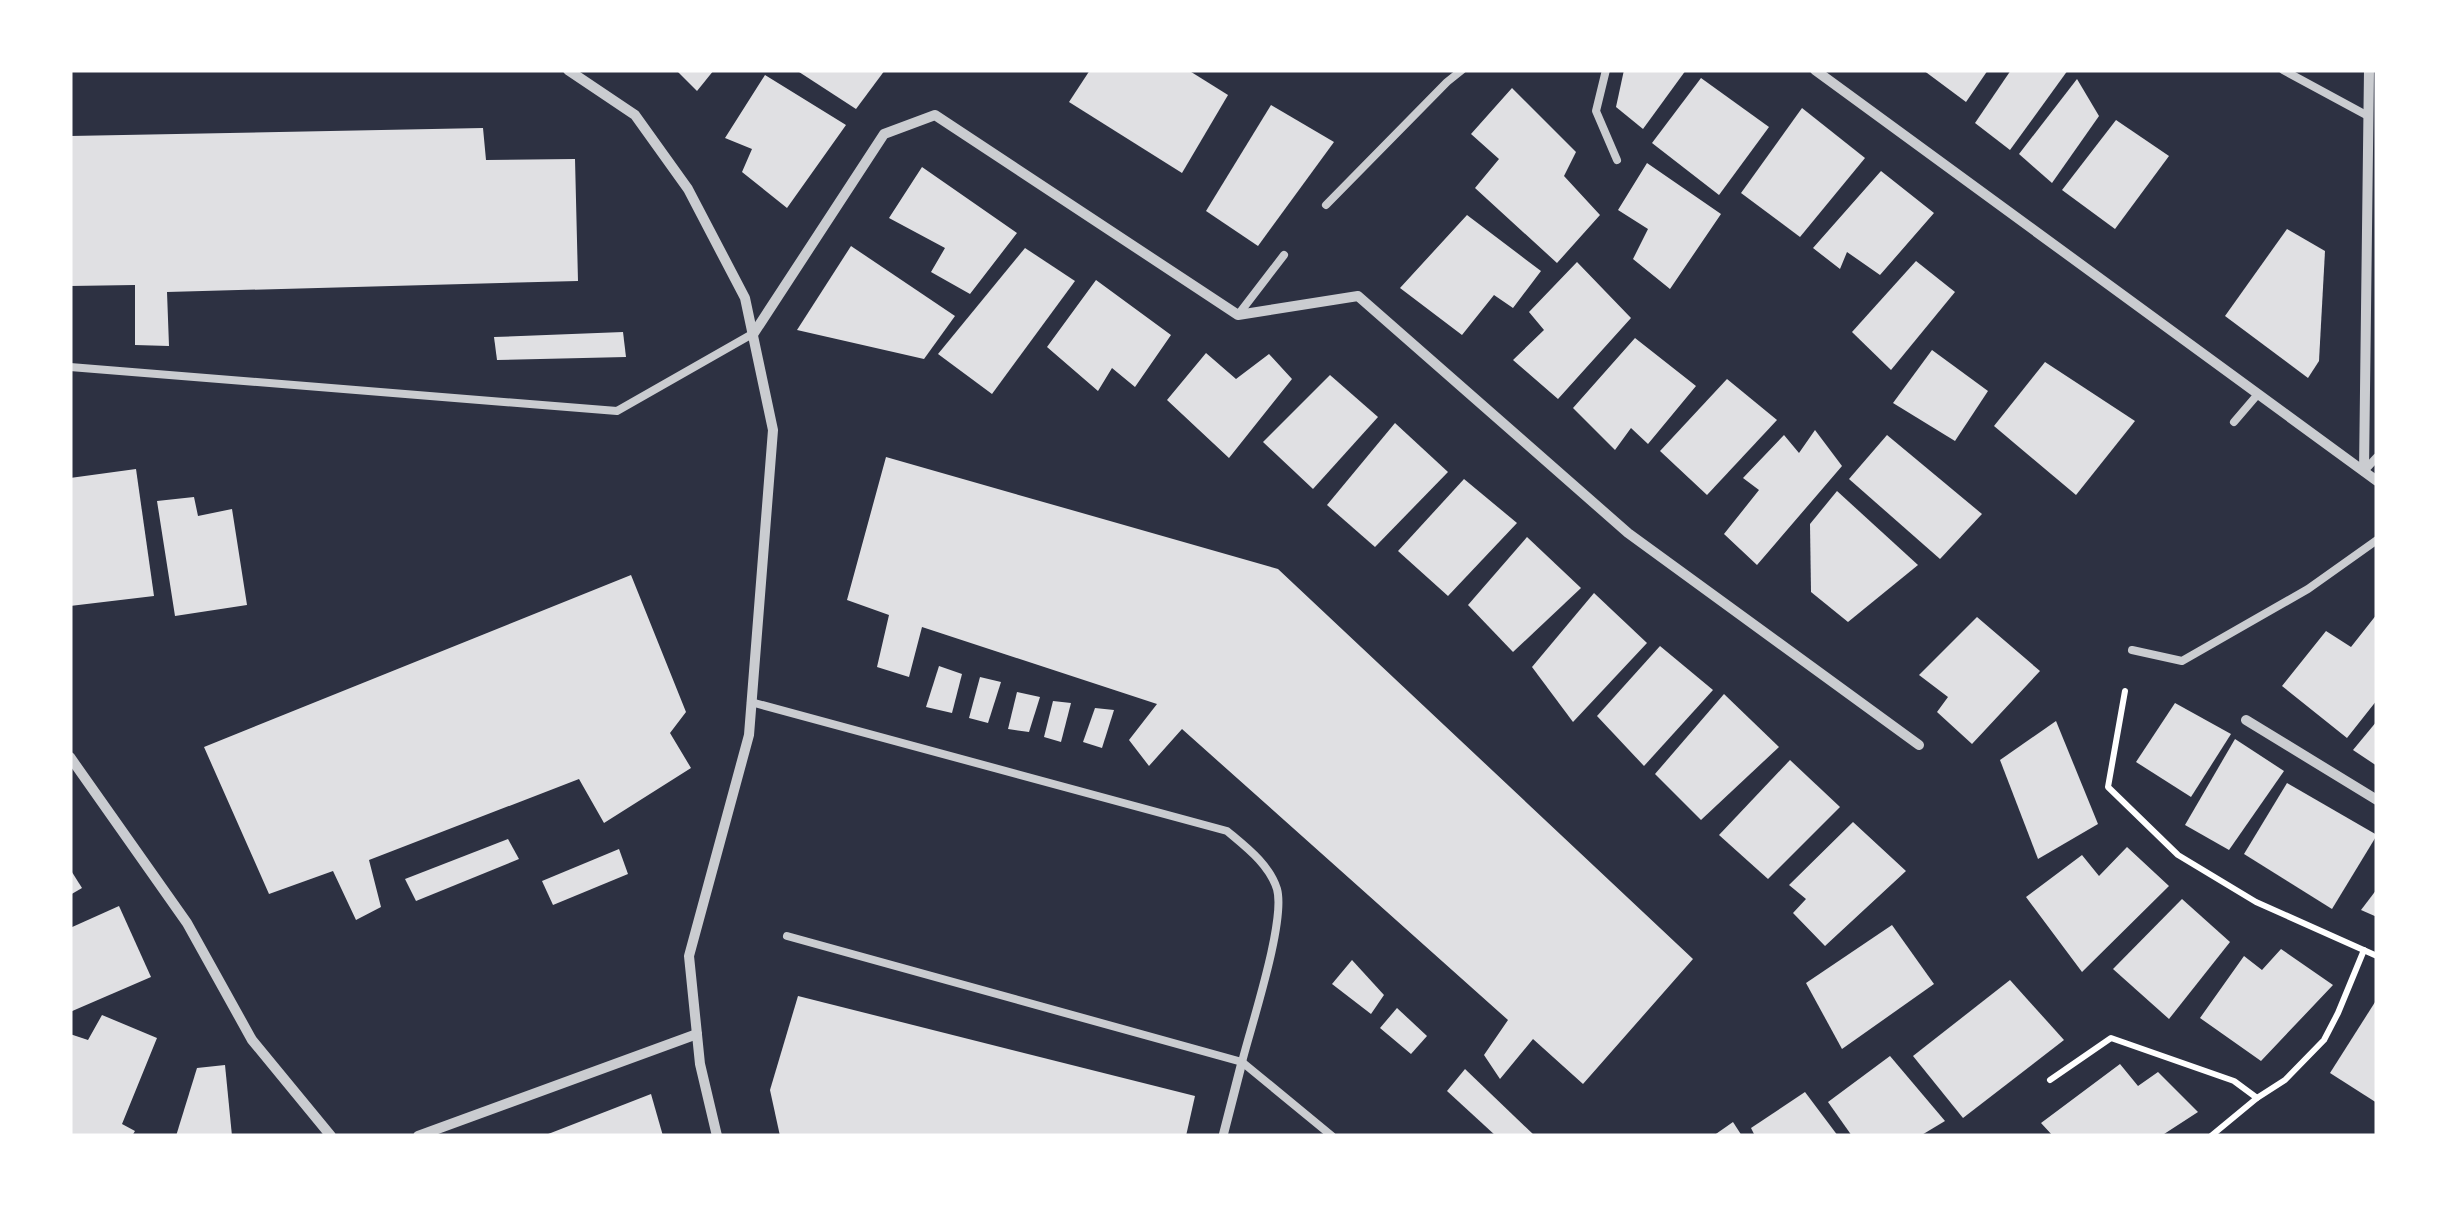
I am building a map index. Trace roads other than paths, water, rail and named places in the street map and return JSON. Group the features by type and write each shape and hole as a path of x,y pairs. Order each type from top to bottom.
{"street":[{"path":"568,70 635,116 688,189 744,298 773,430 749,735 690,956 700,1064 717,1136"},
{"path":"1814,70 2377,480"},
{"path":"2364,471 2369,70"},
{"path":"754,333 884,134 935,114 1238,315 1358,296 1628,534 1919,745"},
{"path":"2246,720 2377,800"},
{"path":"70,757 187,923 252,1040 331,1136"},
{"path":"418,1136 697,1034"},
{"path":"1223,1136 1242,1062"}],"lane":[{"path":"1326,205 1462,70"},
{"path":"1606,70 1596,111 1617,160"},
{"path":"2283,70 2368,116"},
{"path":"1238,315 1284,255"},
{"path":"70,367 617,411 754,333"},
{"path":"2234,422 2258,394"},
{"path":"2364,471 2377,458"},
{"path":"2132,650 2182,661 2308,589 2377,540"},
{"path":"751,702 1227,831 1257,856 1276,888 1279,917 1242,1062"},
{"path":"787,936 1242,1062 1332,1136"}]}
